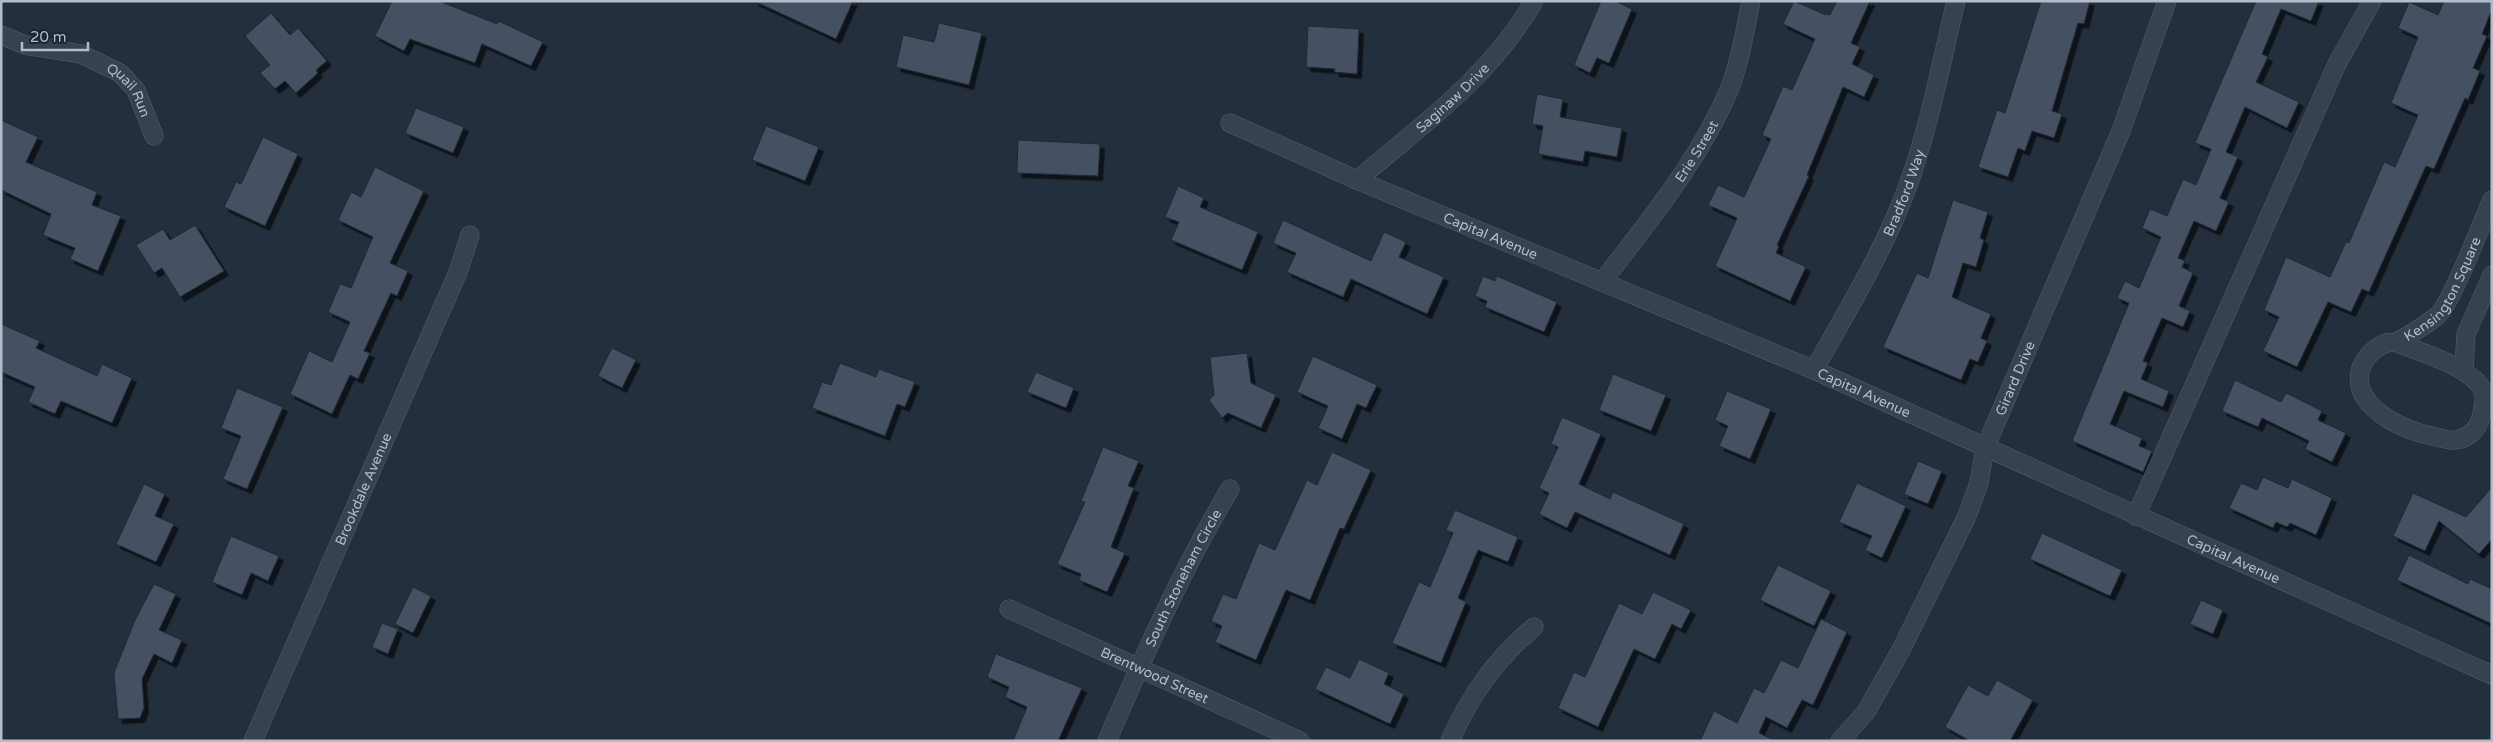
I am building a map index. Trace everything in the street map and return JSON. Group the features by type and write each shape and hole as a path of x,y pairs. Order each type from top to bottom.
{"street":[{"name":"Saginaw Drive","path":"1357,180 1466,88 1504,47 1534,1"},
{"name":"Erie Street","path":"1603,282 1687,168 1708,133 1730,88 1751,1"},
{"name":"Bradford Way","path":"1814,370 1887,236 1912,175 1934,97 1956,1"},
{"name":"Girard Drive","path":"1840,741 1866,712 1905,641 1966,516 1980,483 1985,448 2121,131 2166,1"},
{"path":"2136,516 2337,64 2372,1"},
{"name":"Quail Run","path":"1,35 25,45 81,54 120,73 136,90 154,136"},
{"name":"Capital Avenue","path":"1230,122 1357,180 1814,370 2492,675"},
{"name":"Kensington Square","path":"2395,342 2464,371 2476,379 2483,392 2484,403 2480,420 2472,434 2454,441 2401,427 2382,416 2367,399 2360,386 2360,371 2369,354 2384,344 2395,342 2438,315 2449,297 2492,200"},
{"name":"Brookdale Avenue","path":"253,741 458,272 470,235"},
{"path":"2464,371 2466,334 2492,275"},
{"name":"South Stoneham Circle","path":"1106,741 1139,668 1210,522 1230,489"},
{"name":"Brentwood Street","path":"1009,609 1300,741"},
{"path":"1450,741 1477,688 1510,648 1534,627"}],"building":[{"path":"392,1 439,1 497,24 499,21 543,42 531,66 482,44 475,63 410,39 404,51 375,36"},
{"path":"754,1 853,1 836,39"},
{"path":"1601,1 1615,1 1632,9 1609,63 1597,58 1590,73 1574,65"},
{"path":"1794,1 1830,15 1837,1 1870,1 1851,43 1860,47 1852,64 1874,75 1864,97 1843,87 1807,175 1809,176 1777,245 1779,246 1776,253 1806,267 1790,301 1715,266 1737,218 1708,205 1718,185 1744,197 1771,139 1762,135 1783,86 1792,90 1815,39 1783,24"},
{"path":"2041,1 2090,1 2084,24 2078,23 2052,111 2062,114 2054,138 2032,131 2025,151 2018,148 2008,177 1978,167 1997,110 2005,113"},
{"path":"2256,1 2319,1 2311,21 2281,9 2262,54 2268,57 2256,82 2299,102 2287,128 2245,107 2226,152 2238,157 2220,198 2229,202 2216,231 2194,221 2178,258 2185,261 2182,267 2193,273 2179,306 2190,311 2183,327 2162,318 2143,361 2148,363 2141,379 2169,391 2163,407 2124,391 2110,424 2142,438 2139,446 2152,451 2143,472 2072,441 2129,303 2117,298 2125,281 2139,288 2161,237 2142,228 2150,209 2167,216 2183,179 2196,185 2211,149 2195,143"},
{"path":"2444,1 2492,1 2492,9 2482,34 2487,36 2473,68 2480,71 2468,100 2465,98 2434,169 2426,166 2369,292 2362,289 2351,312 2328,302 2297,367 2263,351 2279,317 2264,310 2286,257 2330,277 2346,242 2349,243 2384,162 2395,167 2418,115 2391,103 2418,37 2398,28 2409,2 2438,15"},
{"path":"271,13 290,35 298,28 327,61 316,70 318,73 296,93 285,81 275,89 260,73 270,65 245,36"},
{"path":"939,23 982,33 969,85 896,67 903,35 934,42"},
{"path":"1308,26 1359,29 1357,74 1334,72 1335,69 1306,67"},
{"path":"1537,94 1563,99 1560,117 1622,128 1617,157 1585,151 1583,162 1538,154 1543,126 1532,124"},
{"path":"416,108 464,127 453,153 405,133"},
{"path":"1,120 38,137 26,162 97,192 92,205 121,216 98,271 70,259 75,248 43,235 51,214 1,190"},
{"path":"766,126 819,147 805,181 752,160"},
{"path":"263,137 298,154 265,226 224,207 236,182 241,184"},
{"path":"1018,140 1100,144 1098,176 1017,173"},
{"path":"375,167 424,191 390,263 408,271 397,296 391,293 364,351 370,353 358,379 350,375 332,414 290,394 309,351 332,362 350,322 328,312 340,284 351,288 373,237 338,220 351,192 361,197"},
{"path":"1178,186 1204,198 1200,207 1258,232 1242,270 1171,240 1179,222 1165,217"},
{"path":"1953,200 1988,212 1980,238 1984,240 1976,267 1963,263 1952,297 1991,314 1981,338 1987,341 1978,362 1970,359 1961,380 1883,347 1917,273 1928,278"},
{"path":"1283,220 1371,261 1384,232 1406,242 1399,257 1444,277 1427,314 1351,279 1343,297 1287,272 1296,253 1273,243"},
{"path":"195,225 224,271 180,297 162,268 154,273 136,245 163,229 170,240"},
{"path":"1483,276 1495,281 1497,276 1557,302 1544,332 1485,307 1487,301 1475,296"},
{"path":"1,324 40,341 36,348 97,376 102,364 132,378 112,423 61,401 55,414 28,402 35,387 1,372"},
{"path":"612,348 636,360 622,388 598,376"},
{"path":"1247,353 1251,383 1276,395 1261,428 1228,413 1222,418 1209,400 1214,395 1210,357"},
{"path":"1313,356 1377,385 1366,408 1357,404 1342,439 1318,428 1328,406 1297,392"},
{"path":"840,363 876,377 879,369 915,382 905,407 897,404 885,436 812,408 822,382 831,385"},
{"path":"1036,372 1074,388 1066,408 1027,392"},
{"path":"1613,374 1666,395 1651,431 1599,410"},
{"path":"2235,380 2281,402 2286,393 2322,411 2318,420 2346,433 2332,462 2305,449 2309,441 2262,418 2258,427 2222,411"},
{"path":"237,388 283,407 247,489 223,479 241,436 221,428"},
{"path":"1727,391 1771,409 1750,459 1719,446 1728,426 1715,420"},
{"path":"1562,417 1601,434 1579,484 1610,499 1613,492 1684,524 1670,555 1575,512 1567,528 1539,514 1549,493 1539,488 1558,447 1551,444"},
{"path":"1103,447 1139,461 1128,486 1134,488 1111,547 1125,553 1107,592 1079,580 1081,574 1057,564 1085,502 1081,501"},
{"path":"1332,452 1371,470 1344,529 1340,528 1310,600 1286,590 1256,660 1215,642 1222,626 1211,621 1223,594 1236,599 1259,543 1275,550 1307,480 1317,485"},
{"path":"1918,461 1942,471 1928,504 1904,494"},
{"path":"2263,477 2288,488 2292,479 2332,498 2316,535 2290,523 2287,527 2276,522 2273,528 2229,508 2241,483 2257,490"},
{"path":"1857,483 1906,506 1882,558 1865,550 1872,536 1839,522"},
{"path":"144,484 165,494 155,516 174,524 156,562 116,544"},
{"path":"2492,487 2492,539 2479,554 2439,521 2425,551 2393,536 2413,493 2466,517"},
{"path":"1455,510 1518,537 1508,562 1478,550 1458,598 1466,602 1441,663 1392,643 1419,582 1430,587 1453,533 1446,530"},
{"path":"2042,533 2122,570 2110,596 2030,559"},
{"path":"231,536 279,556 268,581 251,573 242,595 212,582"},
{"path":"2409,555 2468,584 2470,579 2492,589 2492,624 2397,580"},
{"path":"1778,565 1831,591 1814,626 1760,600"},
{"path":"154,584 176,594 159,630 182,640 172,663 154,654 142,679 144,708 140,718 118,719 114,673 135,620"},
{"path":"413,587 431,596 413,633 395,624"},
{"path":"1653,592 1691,610 1681,629 1672,624 1655,659 1634,649 1598,727 1558,708 1574,672 1585,677 1619,603 1642,614"},
{"path":"2201,600 2223,610 2213,634 2190,624"},
{"path":"1821,619 1847,632 1813,705 1802,700 1787,728 1766,717 1759,733 1775,741 1700,741 1714,711 1737,723 1754,688 1764,693 1781,660 1798,668"},
{"path":"382,623 398,629 388,654 372,647"},
{"path":"996,654 1082,688 1058,741 1013,741 1027,707 1005,697 1009,687 987,677"},
{"path":"1359,659 1389,673 1384,684 1404,694 1390,724 1315,689 1326,667 1350,678"},
{"path":"1997,680 2033,700 2010,741 1970,741 1945,727 1968,685 1988,696"}]}
